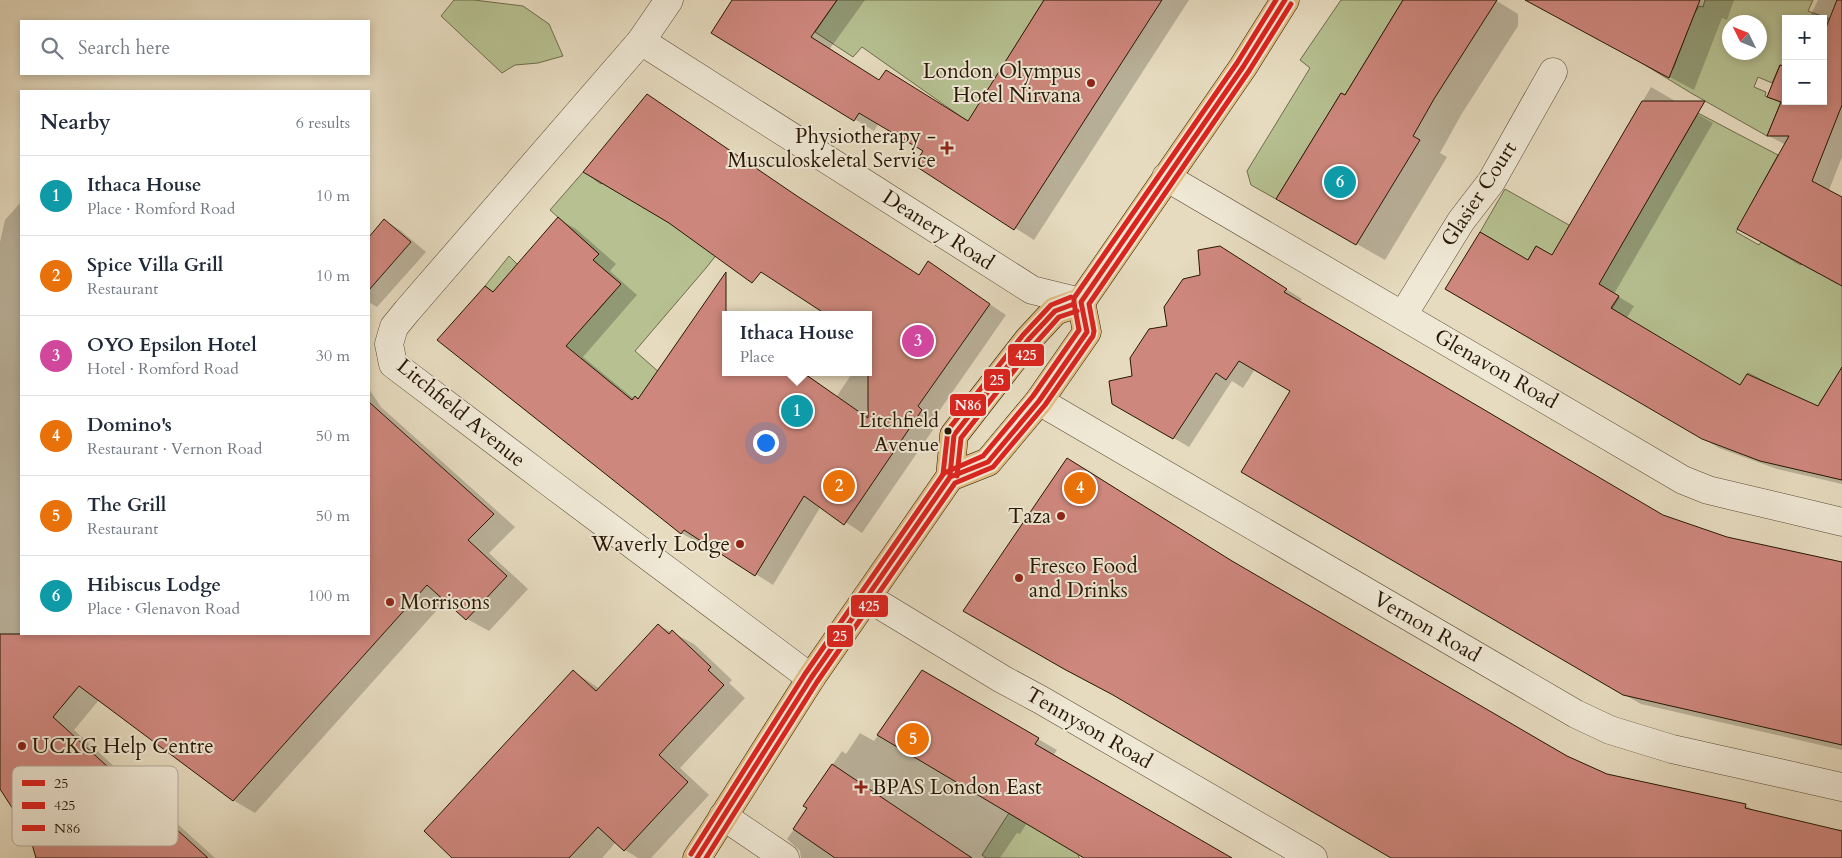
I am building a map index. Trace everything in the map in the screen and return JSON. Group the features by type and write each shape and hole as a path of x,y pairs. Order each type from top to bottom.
{"main road":[{"path":"697,858 811,678 950,477 954,435 1028,340 1055,311 1081,302 1243,67 1285,0"},
{"path":"950,477 988,462 1039,401 1087,332 1081,302"}],"street":[{"path":"634,49 668,2"},
{"name":"Deanery Road","path":"634,49 1032,290 1081,302"},
{"name":"Litchfield Avenue","path":"634,49 394,327 389,344 393,364 811,678"},
{"name":"Glasier Court","path":"1402,315 1461,221 1491,182 1553,72"},
{"name":"Glenavon Road","path":"1166,178 1683,480 1708,490 1842,522"},
{"name":"Vernon Road","path":"1039,401 1576,714 1610,730 1672,749 1842,787"},
{"name":"Tennyson Road","path":"866,596 1002,679 1312,858"},
{"path":"723,816 785,858"}],"green space":[{"path":"454,0 474,0 523,6 549,24 563,56 538,63 515,65 502,73 441,16"},
{"path":"837,0 1044,0 997,76 987,135 862,47 853,57 815,32"},
{"path":"1341,0 1403,0 1345,95 1341,93 1276,199 1251,185 1247,171 1310,68 1300,60"},
{"path":"1705,0 1813,0 1808,11 1819,15 1782,15 1782,66 1780,65 1772,83 1758,77 1754,87 1766,92 1765,96 1781,102 1767,136 1632,57 1673,69 1693,16 1699,6 1703,7"},
{"path":"1698,113 1778,155 1736,232 1759,245 1761,242 1801,265 1817,237 1824,276 1838,284 1842,277 1842,388 1832,384 1820,402 1817,428 1777,388 1748,373 1737,390 1600,328 1619,297 1536,246 1526,263 1502,245 1480,232 1505,189 1617,252"},
{"path":"629,154 741,224 635,351 744,447 658,415 636,397 632,400 485,286 509,256 517,264 594,315 620,284 593,260 599,254 550,210 584,171 601,184"},
{"path":"1009,813 1029,825 1082,849 1078,856 1080,858 986,858 982,855"}],"building":[{"path":"732,0 837,0 811,37 879,80 886,70 968,121 1044,0 1162,0 1014,230 914,165 923,151 859,113 854,121 711,33"},
{"path":"1403,0 1497,0 1434,99 1413,136 1420,140 1356,245 1276,199 1341,93 1345,95"},
{"path":"1525,0 1700,0 1669,78"},
{"path":"1837,0 1842,0 1842,105 1812,181 1842,197 1842,286 1737,229 1789,136 1767,136 1781,102 1767,97 1780,65 1782,66 1782,105 1827,105 1827,25"},
{"path":"647,94 797,196 919,275 928,261 990,304 918,406 922,410 844,525 804,496 755,576 684,530 681,534 437,340 485,286 493,292 558,217 599,254 593,260 621,284 566,346 632,400 635,396 638,399 726,272 726,311 722,311 722,376 808,376 868,418 868,376 872,376 872,311 821,311 761,272 752,283 669,223 583,172"},
{"path":"1642,101 1705,101 1599,284 1619,296 1611,308 1740,385 1747,374 1818,406 1842,367 1842,480 1760,461 1702,439 1445,289 1480,232 1528,260 1536,246 1552,255"},
{"path":"384,219 411,242 370,289 370,236"},
{"path":"1220,246 1287,289 1284,292 1663,515 1727,537 1842,562 1842,745 1623,695 1241,472 1290,391 1239,361 1226,380 1216,373 1173,439 1112,404 1109,381 1132,376 1130,358 1149,329 1167,326 1164,307 1183,279 1200,275 1198,250"},
{"name":"Morrisons","path":"370,403 494,514 468,540 507,576 466,620 427,585 233,801 79,686 53,717 107,766 12,766 12,808 0,789 0,634 370,635"},
{"path":"1067,458 1232,561 1567,756 1607,774 1746,804 1745,808 1842,831 1842,858 1391,858 1113,695 963,611"},
{"path":"658,624 669,634 672,630 711,667 708,670 724,685 659,755 688,782 624,851 598,827 569,858 452,858 424,831 573,670 596,691"},
{"path":"922,670 1039,738 1035,744 1232,858 1084,858 877,735"},
{"name":"BPAS London East","path":"832,764 972,858 835,858 793,829 807,808 803,806"},
{"name":"Morrisons","path":"178,831 208,858 36,858 32,846 178,846"}],"transit line":[{"name":"N86","path":"691,854 805,674 944,473 983,456 1033,396 1079,330 1074,298 1237,63 1276,0"},
{"name":"25","path":"697,858 811,678 950,477 988,462 1039,401 1087,332 1081,302 1243,67 1285,0"},
{"name":"425","path":"706,858 817,682 955,483 993,467 1045,405 1093,336 1094,331 1089,304 1249,71 1291,4"},
{"name":"N86","path":"943,474 948,430 1023,335 1051,305 1071,297"},
{"name":"25","path":"950,475 954,435 1028,340 1055,311 1074,304"},
{"name":"425","path":"957,476 961,438 1034,345 1059,317 1077,311"}],"place":[{"name":"London Olympus Hotel Nirvana","path":"1091,83"},
{"name":"Physiotherapy - Musculoskeletal Service","path":"947,148"},
{"name":"Hibiscus Lodge","path":"1340,182"},
{"name":"OYO Epsilon Hotel","path":"918,341"},
{"name":"Ithaca House","path":"797,411"},
{"name":"Litchfield Avenue","path":"948,431"},
{"name":"Spice Villa Grill","path":"839,486"},
{"name":"Domino's","path":"1080,488"},
{"name":"Taza","path":"1061,516"},
{"name":"Waverly Lodge","path":"740,544"},
{"name":"Fresco Food and Drinks","path":"1019,578"},
{"name":"Morrisons","path":"390,602"},
{"name":"The Grill","path":"913,739"},
{"name":"UCKG Help Centre","path":"22,746"},
{"name":"BPAS London East","path":"861,787"}]}
